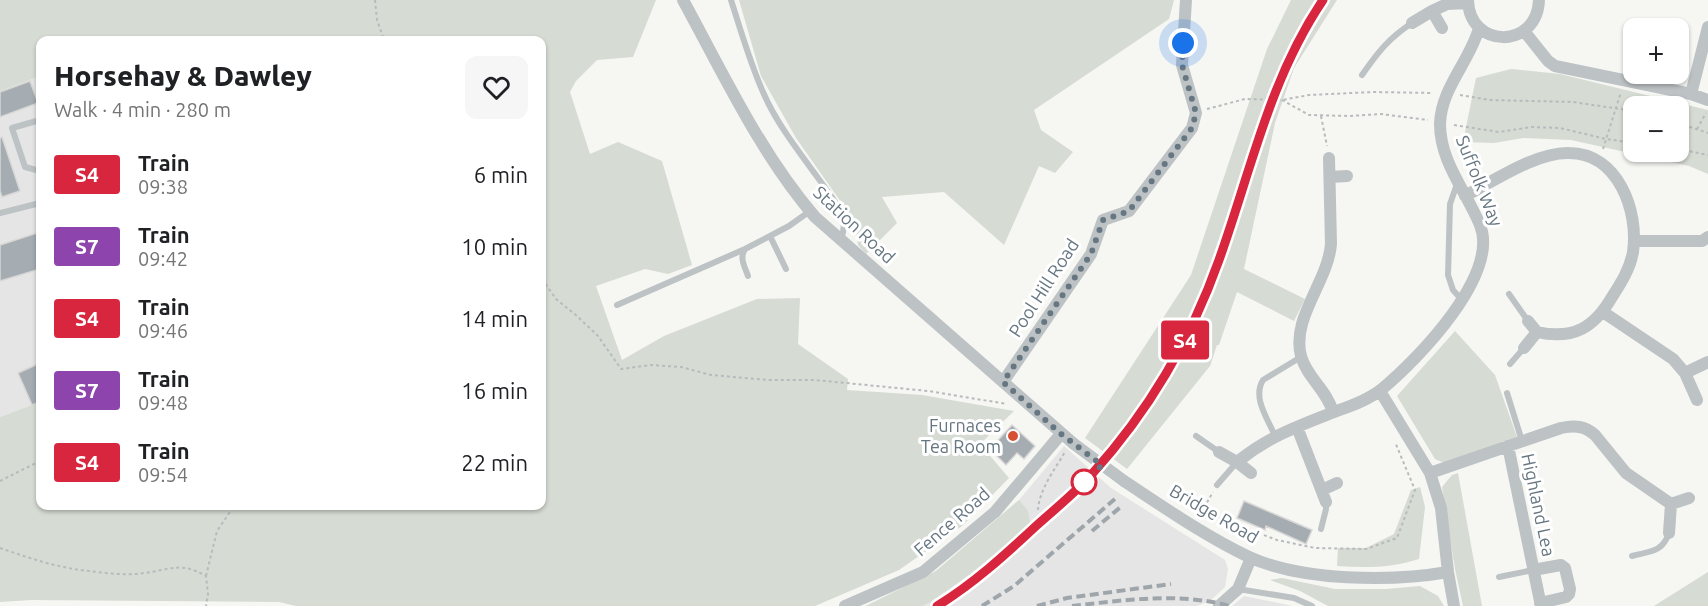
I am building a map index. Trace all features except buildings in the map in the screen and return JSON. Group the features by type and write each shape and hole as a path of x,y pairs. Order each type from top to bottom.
{"street":[{"name":"Station Road","path":"682,0 753,127 793,190 810,212 1003,382"},
{"path":"1186,0 1182,65 1196,113"},
{"path":"1412,23 1447,4 1468,1 1472,19 1479,28 1498,37 1512,36 1524,31 1534,21 1539,0"},
{"path":"1432,11 1442,28"},
{"path":"1691,94 1708,27"},
{"name":"Suffolk Way","path":"1237,462 1258,445 1275,436 1359,402 1380,390 1420,351 1462,300 1480,267 1483,246 1481,227 1445,155 1440,123 1448,93 1476,39 1479,28"},
{"path":"1524,31 1548,61 1555,66 1623,81"},
{"path":"1639,84 1691,94 1708,100"},
{"name":"Pool Hill Road","path":"1003,382 1091,254 1103,220 1129,211 1192,128 1196,113"},
{"path":"1465,196 1513,171 1555,154 1571,153 1581,154 1599,162 1614,176 1625,194 1632,217 1634,241 1629,267 1604,312 1585,327 1554,336 1537,332 1528,321"},
{"path":"1329,158 1330,258 1301,327 1299,344 1301,357 1310,376 1325,395 1333,412"},
{"path":"1330,177 1347,176"},
{"path":"1634,241 1702,240 1708,237"},
{"path":"1604,312 1673,359 1685,373 1697,400"},
{"path":"1524,348 1537,332"},
{"path":"1685,373 1708,362"},
{"name":"Bridge Road","path":"1003,382 1061,434 1124,481 1211,537 1251,558 1285,568 1335,576 1374,577 1448,572"},
{"path":"1380,390 1430,473 1441,508 1454,606"},
{"path":"1297,427 1324,496 1337,483"},
{"path":"1430,473 1568,427 1584,428 1595,435 1626,473 1671,504"},
{"name":"Fence Road","path":"845,606 923,572 995,512 1061,434"},
{"name":"Highland Lea","path":"1508,446 1533,570 1540,604 1566,597 1569,594 1565,568 1561,565 1533,570"},
{"path":"1219,452 1251,473"},
{"path":"1671,504 1689,498"},
{"path":"1669,533 1671,504"},
{"path":"1227,604 1238,589 1251,558"}],"lane":[{"path":"731,0 763,93 788,137 834,200 845,220 845,231 841,240"},
{"path":"1362,75 1381,47 1412,23"},
{"path":"36,121 12,128 25,167 28,170 36,171"},
{"path":"1458,183 1450,204 1448,275 1453,290 1462,300"},
{"path":"0,213 36,203"},
{"path":"617,305 745,249 810,212"},
{"path":"770,236 786,269"},
{"path":"745,249 742,254 748,276"},
{"path":"1509,294 1528,321"},
{"path":"1510,363 1524,348"},
{"path":"1275,436 1259,398 1260,386 1263,380 1301,357"},
{"path":"1507,393 1522,442"},
{"path":"1196,436 1219,452"},
{"path":"1217,485 1237,462"},
{"path":"1321,529 1326,509 1324,496"},
{"path":"1632,555 1660,549 1665,544 1669,533"},
{"path":"1499,577 1533,570"},
{"path":"1238,589 1294,598 1312,606"}],"path":[{"path":"375,0 377,20 383,36"},
{"path":"1266,99 1283,59 1316,0"},
{"path":"1599,162 1623,84"},
{"path":"1196,113 1245,99 1282,100 1309,95 1373,92 1448,93 1490,100 1573,102 1623,109"},
{"path":"1282,100 1309,115 1381,114 1499,132 1532,127 1560,128 1623,141"},
{"path":"1698,129 1708,110"},
{"path":"1320,115 1329,158"},
{"path":"1689,126 1708,133"},
{"path":"1689,151 1708,155"},
{"path":"546,285 556,299 597,336 621,369 651,364 681,367 711,375 769,380 815,380 928,391 1010,404"},
{"path":"1038,510 1038,502 1044,488 1065,453 1074,444"},
{"path":"0,481 36,463"},
{"path":"1201,513 1217,485"},
{"path":"206,606 208,594 206,576 217,531 231,510"},
{"path":"0,548 38,561 87,571 143,574 175,566 193,568 206,576"}],"shaded area":[{"path":"0,0 656,0 633,57 597,60 576,81 570,92 590,154 618,142 662,161 692,265 668,274 645,269 596,286 622,360 664,336 757,299 800,298 798,344 848,379 847,390 922,395 1014,411 980,444 1009,478 962,526 899,570 815,606 296,606 279,602 32,600 0,602 0,417 36,404 36,510 546,510 546,36 36,36 36,78 0,91"},
{"path":"739,0 1174,0 1169,19 1034,110 1041,130 1073,152 1055,173 1039,166 1004,245 944,192 882,197 897,223 866,254 858,245 855,222 796,138 761,76"},
{"path":"1291,0 1337,0 1294,68 1275,123 1244,269 1305,299 1294,321 1237,292 1210,366 1127,469 1085,438 1191,275 1267,49"},
{"path":"1511,69 1560,74 1650,96 1623,96 1623,151 1571,140 1523,138 1494,143 1463,142 1476,78"},
{"path":"36,78 36,404 0,417 0,91"},
{"path":"1689,105 1708,110 1708,174 1671,162 1689,162"},
{"path":"1455,331 1495,375 1517,437 1444,463 1435,459 1397,396"},
{"path":"1064,446 1111,488 1225,560 1228,569 1225,587 1210,601 1197,606 866,606 936,571 1019,500"},
{"path":"1458,473 1482,606 1463,606 1455,569 1442,487 1452,475"},
{"path":"1420,487 1425,507 1419,559 1378,567 1337,566 1338,548 1366,548 1394,534 1411,490"},
{"path":"1019,500 1028,511 1030,524 973,572 930,602 922,606 866,606 936,571"},
{"path":"1708,572 1708,606 1654,606"},
{"path":"1282,578 1335,589 1420,586 1438,596 1444,606 1328,606 1300,591 1270,580"},
{"path":"1244,596 1293,606 1232,606"}],"railway":[{"path":"937,606 1013,548 1079,488 1132,426 1149,400 1181,346 1208,289 1275,94 1288,62 1323,0"},
{"path":"982,606 1014,586 1116,498"},
{"path":"1092,531 1123,505"},
{"path":"1037,606 1067,598 1171,584"},
{"path":"1072,606 1151,598 1191,599 1230,606"}],"train":[{"name":"S4","path":"937,606 985,572 1092,475 1165,377 1195,320 1219,260 1271,99 1301,35 1323,0"}],"place":[{"name":"Furnaces Tea Room","path":"1013,436"}],"route":[{"path":"1084,482 1102,465 1061,434 1003,382 1091,254 1103,220 1129,211 1192,128 1196,113 1182,65 1183,43"}]}
